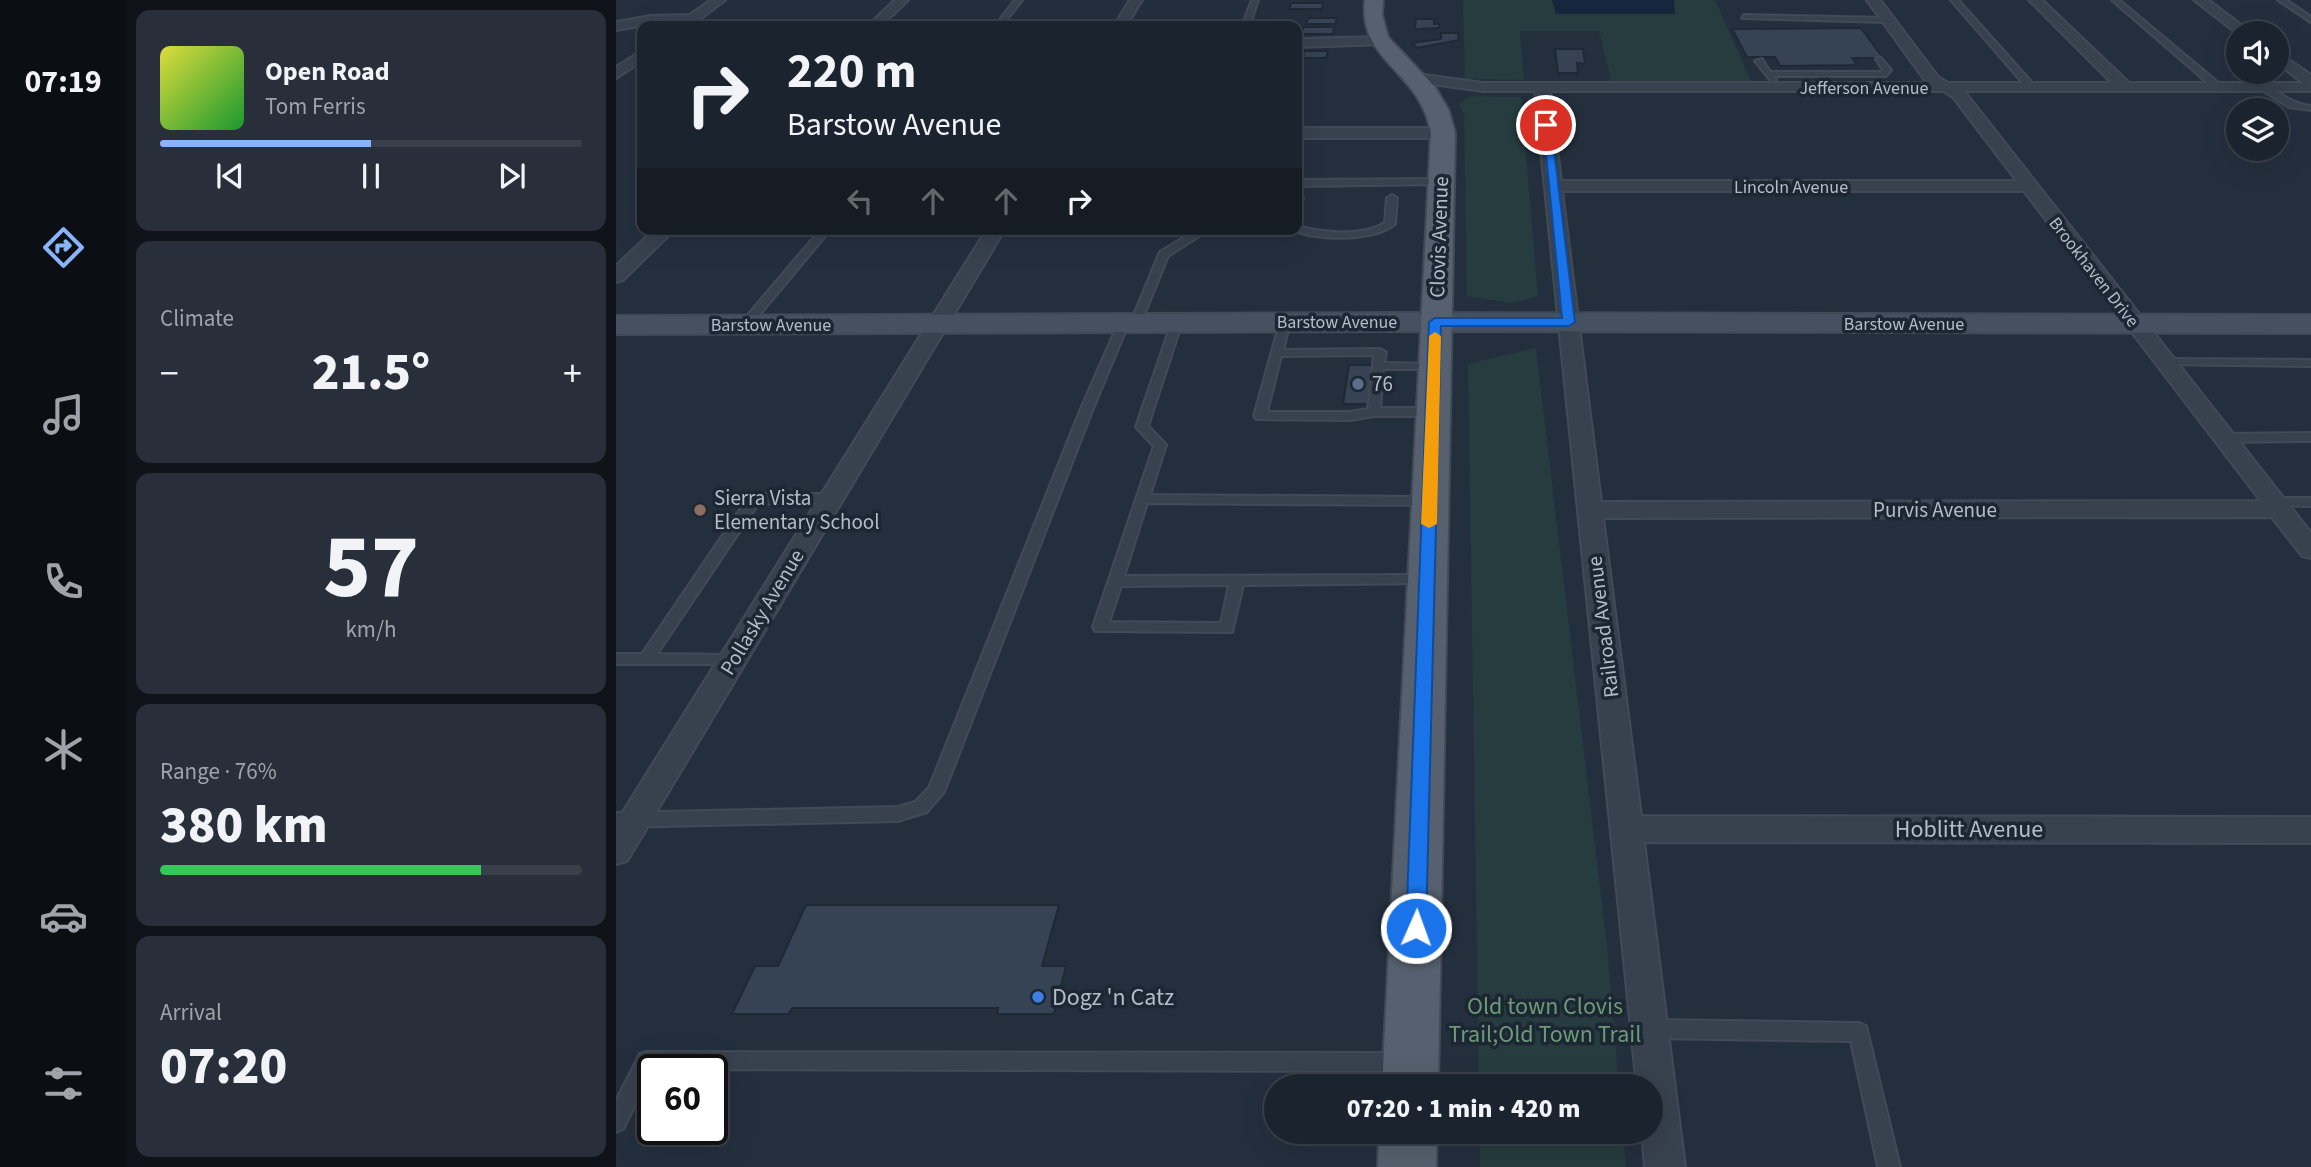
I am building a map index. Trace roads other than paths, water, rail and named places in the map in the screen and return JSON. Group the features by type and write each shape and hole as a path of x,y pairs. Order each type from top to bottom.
{"main road":[{"path":"1374,0 1373,29 1380,41"},
{"name":"Clovis Avenue","path":"1380,41 1417,78 1437,107 1443,133 1411,1074"},
{"name":"Barstow Avenue","path":"616,325 1130,322 2311,324"},
{"path":"1407,1167 1408,1144"}],"street":[{"path":"689,21 719,0"},
{"path":"879,21 902,0"},
{"path":"1123,21 1136,0"},
{"name":"Brookhaven Drive","path":"1873,0 1933,80 1958,94 2311,550"},
{"path":"2035,0 2124,88"},
{"path":"2200,0 2229,21"},
{"path":"648,21 679,21"},
{"path":"616,26 637,23"},
{"path":"1302,43 1380,41"},
{"path":"616,74 637,59"},
{"path":"2289,66 2311,82"},
{"name":"Jefferson Avenue","path":"1417,78 1483,88 1772,81 1882,88 2311,87"},
{"name":"Railroad Avenue","path":"1542,87 1665,1167"},
{"path":"1437,107 1453,97 1483,88"},
{"path":"1302,132 1443,133"},
{"name":"Lincoln Avenue","path":"1553,187 2028,186"},
{"path":"616,276 660,235"},
{"name":"Pollasky Avenue","path":"616,851 625,820 732,660 992,235"},
{"name":"Purvis Avenue","path":"1590,510 2276,506"},
{"name":"Hoblitt Avenue","path":"1626,829 2311,830"}],"lane":[{"path":"1002,21 1019,0"},
{"path":"1247,21 1255,0"},
{"path":"1954,0 2032,88"},
{"path":"2115,0 2219,88"},
{"path":"2281,0 2311,20"},
{"path":"1744,17 1888,20"},
{"path":"1759,61 1772,81 1886,72 1880,59"},
{"path":"1873,74 1882,88"},
{"path":"2265,88 2285,104 2296,108 2311,108"},
{"path":"1302,183 1441,183"},
{"path":"1302,231 1375,233 1390,224 1392,198"},
{"path":"746,324 822,235"},
{"path":"625,820 898,814 921,807 936,792 1086,411 1164,254 1195,235"},
{"path":"1177,322 1142,427 1160,445 1100,627 1227,628 1237,580"},
{"path":"1286,322 1260,416 1433,412"},
{"path":"1277,353 1380,352 1374,412"},
{"path":"2164,362 2311,363"},
{"path":"1378,366 1434,366"},
{"path":"2223,438 2311,437"},
{"path":"646,659 753,501 761,498 831,498"},
{"path":"1142,499 1430,501"},
{"path":"2276,506 2311,502"},
{"path":"1115,581 1427,580"},
{"path":"616,659 732,660"},
{"path":"1650,1029 1858,1032 1889,1167"},
{"path":"616,1122 647,1061 1411,1074"}],"water":[{"path":"1552,0 1674,0 1675,14 1556,14"}],"place":[{"name":"76","path":"1358,384"},
{"name":"Sierra Vista Elementary School","path":"700,510"},
{"name":"Dogz 'n Catz","path":"1038,997"}],"park label":[{"name":"Old town Clovis Trail;Old Town Trail","path":"1545,1020"}]}
